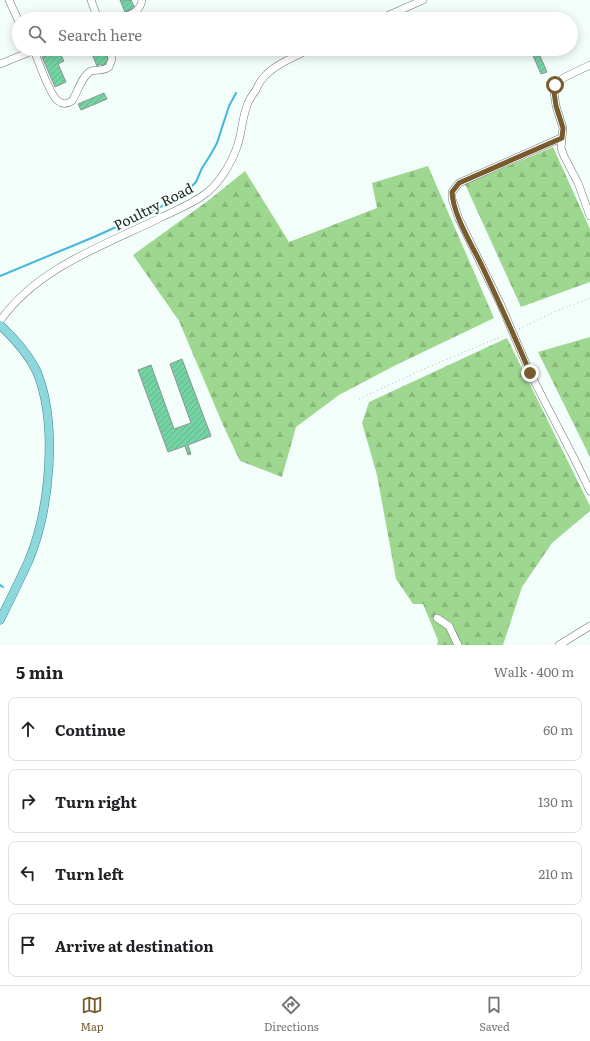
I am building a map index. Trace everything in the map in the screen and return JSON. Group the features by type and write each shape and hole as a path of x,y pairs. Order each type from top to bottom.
{"main road":[{"path":"0,325 17,341 36,372 45,400 49,424 46,484 38,528 29,560 0,620"}],"street":[{"path":"9,0 14,12"},
{"path":"91,0 95,12"},
{"path":"134,12 138,10 142,0"},
{"path":"396,12 423,0"},
{"path":"0,64 19,56"},
{"path":"36,56 57,100 62,104 66,104 72,101 88,73 92,71 102,71 109,67 112,59 111,56"},
{"name":"Poultry Road","path":"0,321 19,298 49,274 205,194 219,179 232,158 237,147 249,102 260,81 272,69 297,56"},
{"path":"590,65 564,77 555,85 554,92 556,106 563,128 561,148 578,182 590,216"},
{"path":"562,138 459,183 452,192 452,199 459,219 530,373 590,491"},
{"path":"437,618 449,626 458,645"},
{"path":"559,645 590,626"}],"path":[{"path":"359,399 426,368 512,332 556,311 590,298"}],"green space":[{"path":"553,147 590,229 590,282 521,307 465,184"},
{"path":"428,166 494,318 396,365 339,395 296,427 282,477 240,461 223,425 179,321 133,255 209,200 245,171 289,242 377,208 372,183"},
{"path":"590,337 590,457 538,352"},
{"path":"507,338 590,506 590,511 552,543 522,587 503,645 437,645 438,640 423,604 413,604 396,579 377,475 362,423 369,402"}],"building":[{"path":"120,0 131,0 135,8 125,12"},
{"path":"62,56 64,61 58,64 66,82 55,87 42,57"},
{"path":"93,56 107,56 109,61 105,62 107,66 102,68 101,64 97,66"},
{"path":"533,56 540,56 547,72 541,74"},
{"path":"104,93 107,99 81,110 78,104"},
{"path":"182,359 211,436 188,445 191,454 188,455 185,446 168,452 138,370 151,365 174,429 191,423 170,364"}],"waterway":[{"path":"0,276 94,237 180,198 196,182 202,168 217,143 229,106 236,93"}],"route":[{"path":"530,373 501,305 459,219 452,199 452,192 459,183 562,138 563,128 556,106 554,92 555,85"}]}
